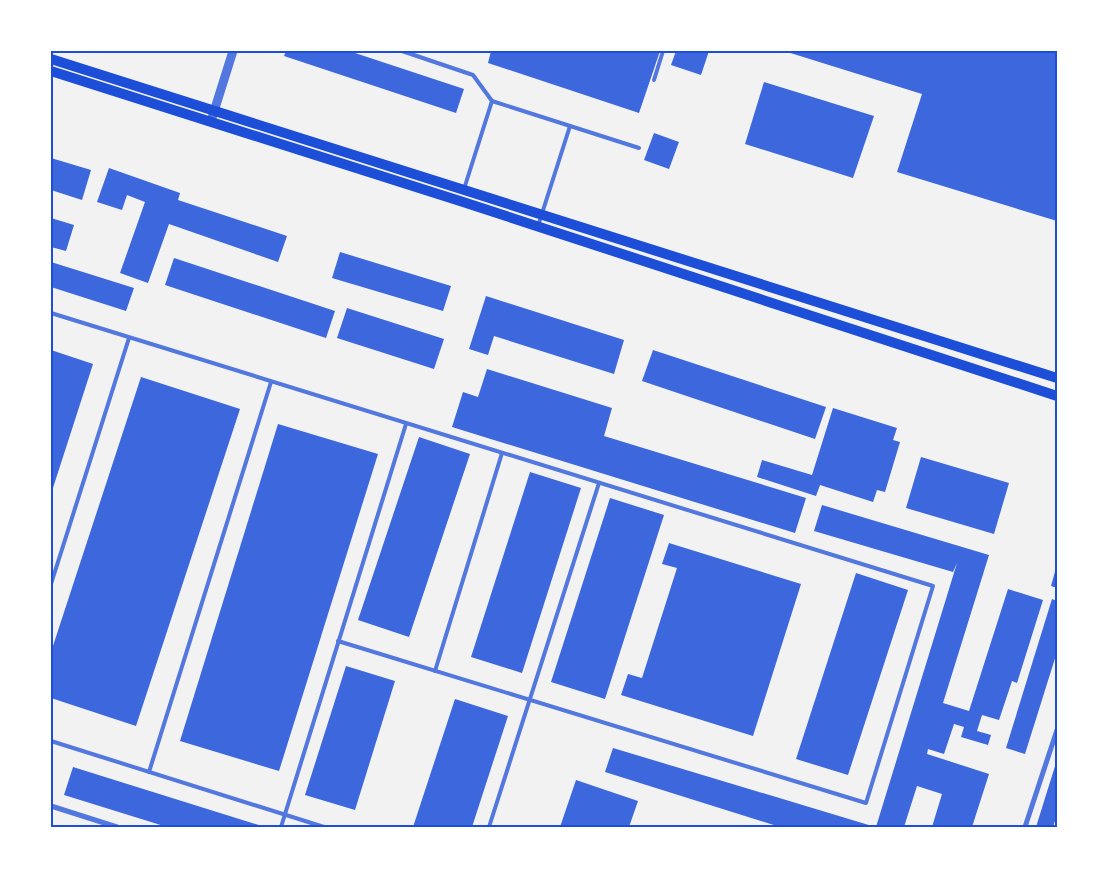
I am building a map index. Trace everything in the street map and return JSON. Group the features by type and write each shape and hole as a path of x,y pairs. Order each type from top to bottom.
{"main road":[{"path":"51,59 460,201 1057,396"},
{"path":"51,71 464,190 1057,378"}],"street":[{"path":"212,116 233,51"},
{"path":"1025,827 1057,730"},
{"path":"51,806 116,827"}],"lane":[{"path":"402,51 473,75 492,101 639,148"},
{"path":"654,80 663,51"},
{"path":"460,201 492,101"},
{"path":"538,226 570,126"},
{"path":"51,313 933,586 866,803 338,641"},
{"path":"51,584 129,338"},
{"path":"149,772 270,382"},
{"path":"280,827 406,424"},
{"path":"435,671 502,453"},
{"path":"489,827 599,483"},
{"path":"51,741 324,827"}],"building":[{"path":"286,51 349,51 464,89 456,113 284,56"},
{"path":"491,51 660,51 639,113 488,63"},
{"path":"676,51 709,51 701,75 671,65"},
{"path":"784,51 1057,51 1057,221 897,172 922,94"},
{"path":"764,82 874,116 853,178 745,144"},
{"path":"654,133 679,142 669,169 644,160"},
{"path":"51,158 91,170 82,200 51,190"},
{"path":"109,168 180,193 178,200 287,236 278,262 169,224 148,283 120,273 145,202 127,195 122,210 97,202"},
{"path":"51,218 74,225 66,251 51,247"},
{"path":"340,252 451,286 443,311 332,278"},
{"path":"174,258 335,311 326,338 165,285"},
{"path":"51,262 134,288 126,311 51,287"},
{"path":"486,296 624,340 614,374 494,336 488,355 469,349"},
{"path":"347,308 444,339 434,369 337,338"},
{"path":"51,350 93,364 52,491 51,491"},
{"path":"653,350 826,407 815,439 642,381"},
{"path":"487,369 612,408 604,436 806,498 795,533 452,427 463,392 478,397"},
{"path":"141,377 240,409 136,726 51,698 51,652"},
{"path":"833,408 897,428 893,440 900,442 885,492 877,490 873,502 820,485 816,496 757,477 762,460 812,475"},
{"path":"278,424 378,454 279,771 180,741"},
{"path":"419,437 470,454 409,637 358,620"},
{"path":"921,457 1009,483 994,534 906,508"},
{"path":"530,472 581,488 522,673 471,657"},
{"path":"610,498 664,515 605,699 551,682"},
{"path":"822,505 989,555 943,703 969,711 1008,589 1043,600 1017,683 1012,681 999,720 982,715 977,731 991,735 988,745 961,737 964,727 954,724 944,754 928,749 927,754 989,774 972,827 932,827 942,794 917,786 904,827 876,827 957,563 953,572 814,531"},
{"path":"669,543 801,584 753,736 621,695 628,674 642,678 677,568 662,564"},
{"path":"1057,569 1057,588 1051,586"},
{"path":"856,573 908,590 848,775 796,759"},
{"path":"1052,599 1057,601 1057,652 1025,754 1006,748"},
{"path":"346,666 395,681 355,810 305,795"},
{"path":"455,699 508,716 472,827 413,827"},
{"path":"613,748 872,827 780,827 605,772"},
{"path":"1056,763 1057,815 1053,827 1036,827"},
{"path":"73,767 262,827 167,827 64,795"},
{"path":"576,780 638,801 629,827 560,827"}]}
